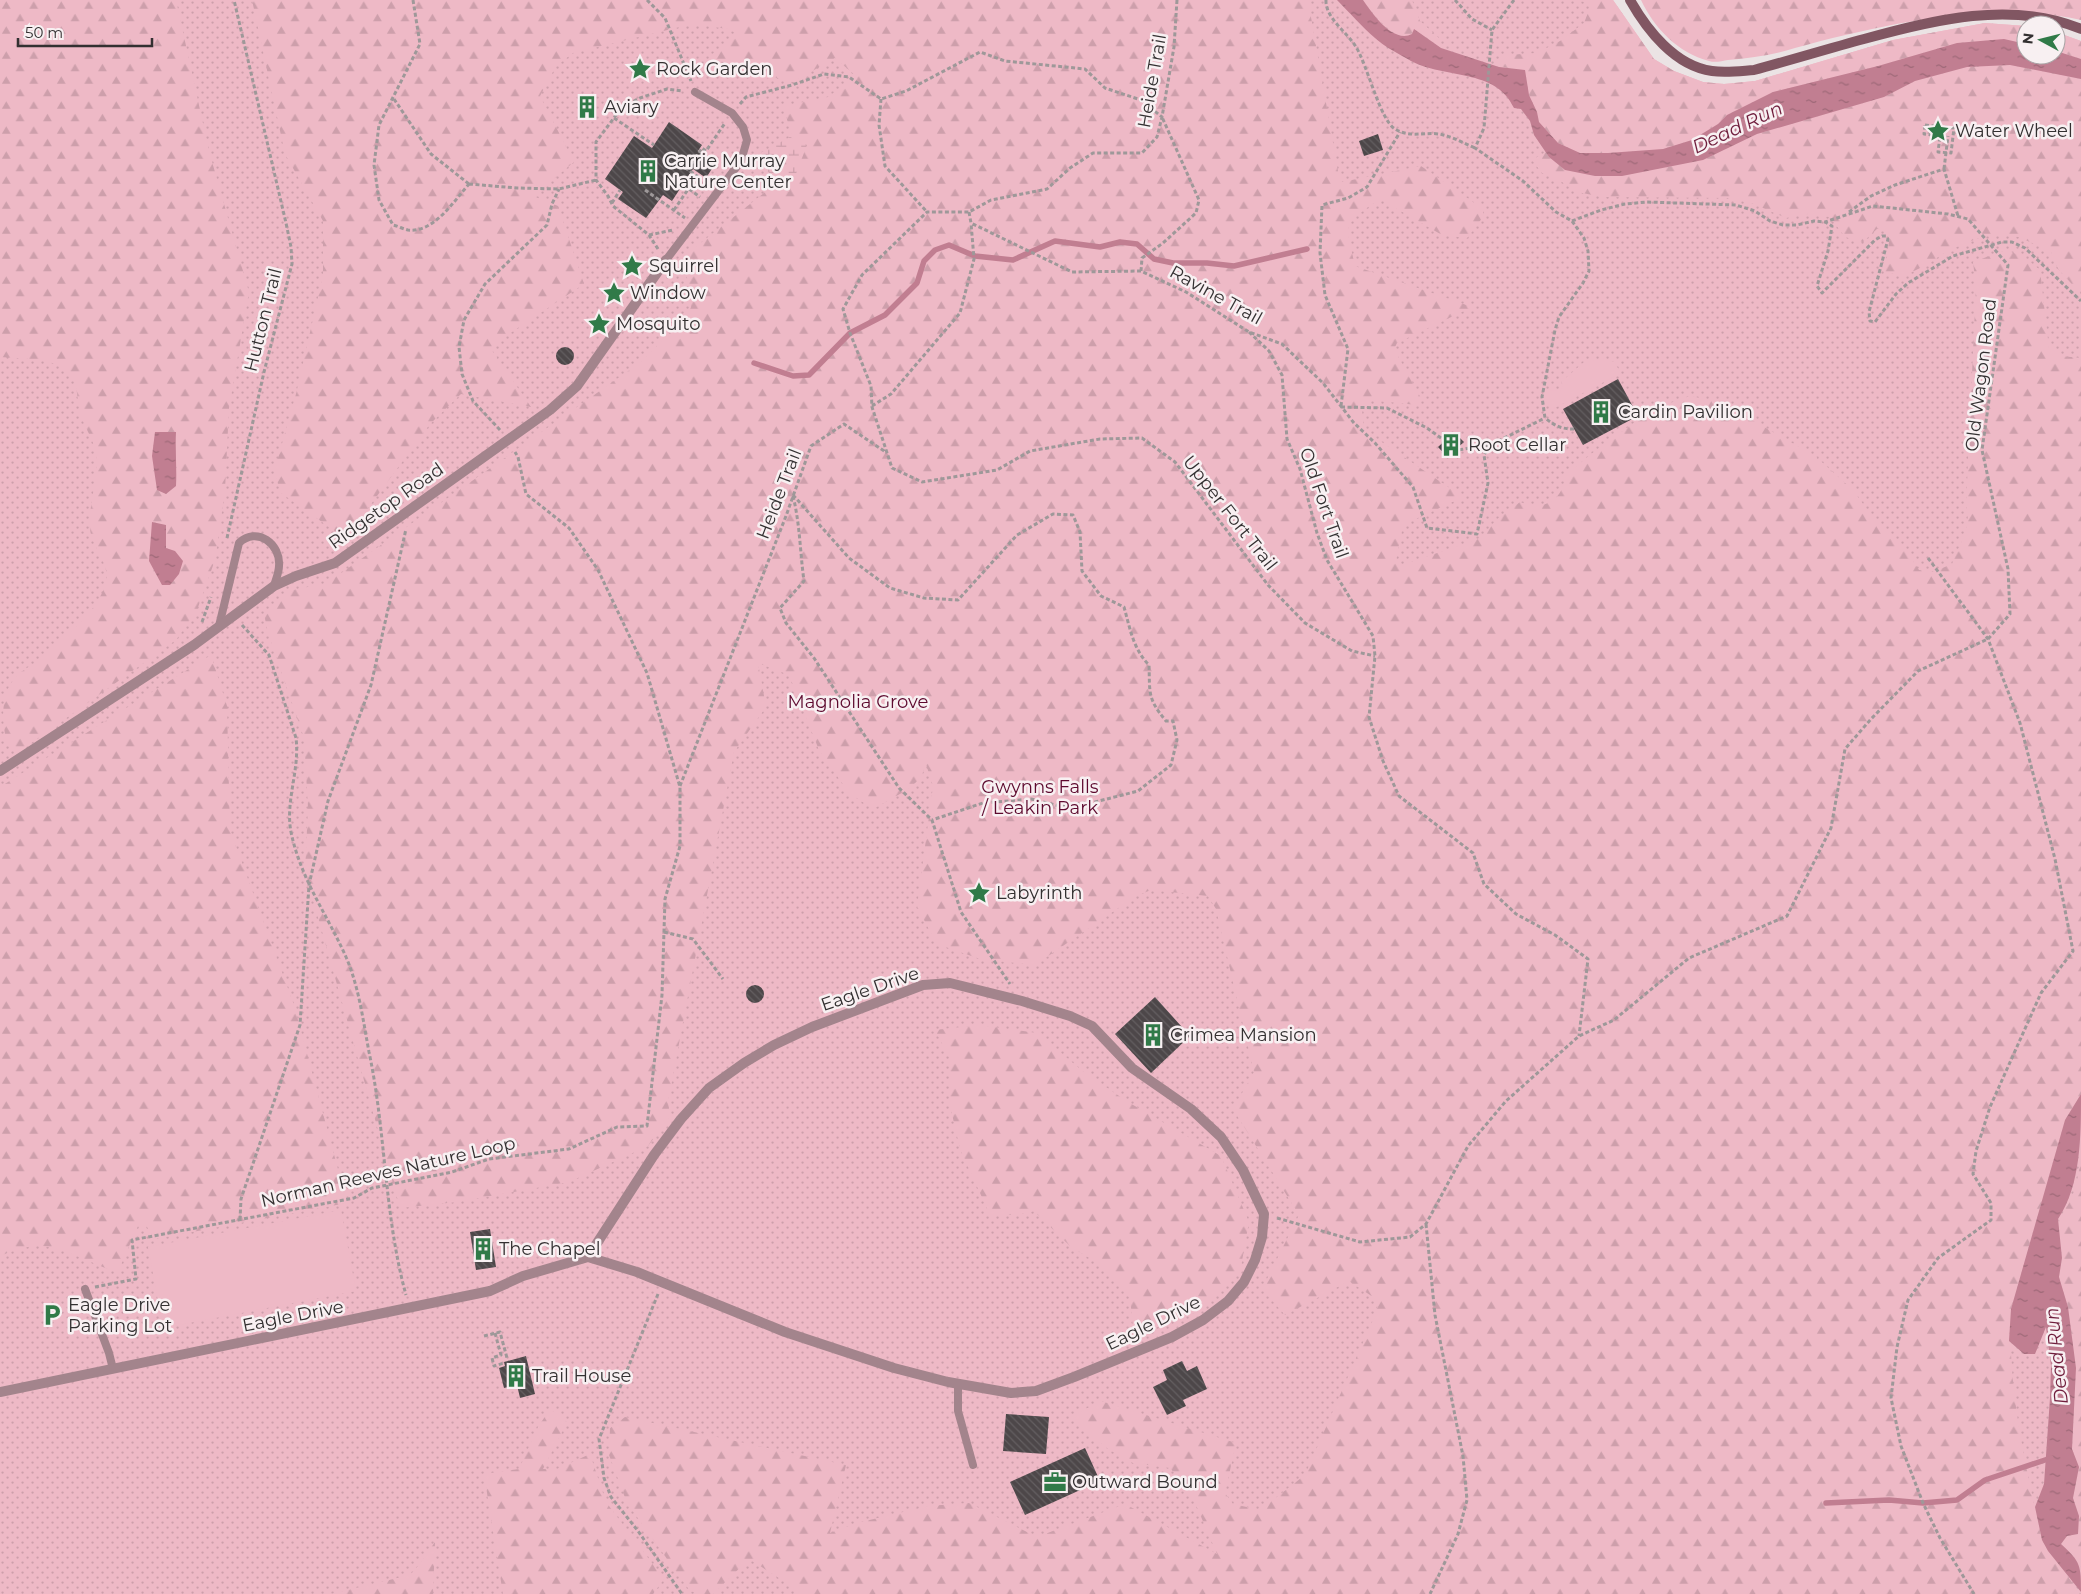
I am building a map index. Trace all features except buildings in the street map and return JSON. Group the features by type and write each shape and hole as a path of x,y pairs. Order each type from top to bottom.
{"street":[{"path":"1630,0 1638,14 1672,52 1691,65 1710,71 1754,70 1924,22 1958,16 1989,13 2036,16 2071,24 2081,29"},
{"name":"Ridgetop Road","path":"0,771 194,645 274,586 296,576 335,563 550,410 577,386 666,260"},
{"name":"Eagle Drive","path":"0,1392 490,1291 523,1276 588,1257 637,1272 733,1312 829,1347 894,1368 958,1384 1011,1393 1036,1391 1074,1378 1154,1344 1203,1320 1228,1301 1244,1282 1255,1260 1262,1237 1264,1214 1244,1170 1221,1136 1191,1110 1132,1068 1092,1026 1070,1016 950,983 923,985 812,1027 774,1045 744,1063 709,1088 681,1119 623,1201 588,1257"}],"lane":[{"path":"666,260 741,161 747,140 743,127 732,113 695,92"},
{"path":"218,626 239,543 246,536 254,535 265,540 276,550 280,565 274,586"},
{"path":"85,1289 109,1353 113,1369"},
{"path":"958,1384 958,1411 973,1465"}],"path":[{"name":"Hutton Trail","path":"225,546 266,363 292,264 286,223 234,0"},
{"path":"413,0 420,44 379,125 374,165 379,200 393,225 409,230 426,228 445,211 469,184"},
{"path":"647,0 665,18 695,92 667,90 640,98 622,106 596,142 596,180 608,196 611,204 649,235 666,260"},
{"name":"Heide Trail","path":"927,212 969,212 991,200 1047,188 1070,168 1093,153 1142,153 1157,137 1162,117 1174,47 1177,0"},
{"path":"1326,0 1331,16 1356,47 1380,106 1392,127 1404,134 1430,133 1442,135 1475,148 1523,181 1556,212 1572,221 1584,238 1588,251 1589,271 1583,283 1559,317 1542,397 1545,418 1563,429 1574,429"},
{"path":"1455,0 1472,19 1492,30"},
{"path":"1475,148 1484,128 1492,30 1514,0"},
{"path":"881,99 906,91 980,52 1005,61 1085,69 1105,88 1142,100 1162,117 1199,200 1196,213 1142,258 1141,271"},
{"path":"688,170 702,148 706,151 732,113 746,97 792,85 824,74 849,77 881,99"},
{"path":"394,98 431,154 469,184 559,189 596,180"},
{"path":"881,99 879,124 885,166 927,212 862,275 843,309 850,333 871,386 872,407 887,453"},
{"path":"614,118 654,145"},
{"path":"1925,125 1954,128 1951,153 1946,153 1938,152 1940,136 1924,134 1925,125"},
{"path":"1400,132 1367,187 1348,198 1322,205 1320,216 1320,253 1326,295 1348,349 1341,407 1387,408 1427,428 1458,450 1490,444 1545,418"},
{"path":"1948,136 1944,169 1958,216"},
{"path":"674,210 697,176 680,164"},
{"path":"1845,215 1871,196 1895,185 1944,169"},
{"name":"Norman Reeves Nature Loop","path":"410,510 371,685 328,801 309,885 300,1025 241,1199 240,1220 354,1198 372,1188 452,1172 489,1159 569,1149 617,1126 647,1126 662,995 665,899 680,846 680,787 646,673 598,570 569,528 526,494 518,457 508,440 474,401 462,374 459,347 464,320 485,284 548,225 552,204 559,189"},
{"path":"611,204 620,190"},
{"path":"645,190 693,224"},
{"name":"Old Wagon Road","path":"1426,1224 1468,1146 1506,1101 1579,1036 1614,1020 1689,958 1788,916 1831,828 1845,749 1871,719 1918,671 1988,639 2010,614 2008,569 1982,450 2008,265 1968,219 1958,216 1873,206 1826,222 1814,220 1798,225 1783,225 1770,221 1755,210 1736,205 1647,202 1625,204 1601,210 1572,221"},
{"path":"872,407 891,394 960,313 974,260 969,212"},
{"path":"1826,222 1832,226 1832,235 1817,286 1822,293 1875,240 1882,236 1888,239 1869,312 1870,321 1875,322 1896,294 1908,282 1953,256 2002,242 2012,242 2025,248 2081,301"},
{"name":"Ravine Trail","path":"971,223 1072,272 1141,271 1186,292 1249,332 1282,344 1323,384 1354,423 1375,443 1413,487 1427,528 1476,534 1488,483 1484,455 1490,444"},
{"path":"649,235 693,224"},
{"name":"Old Fort Trail","path":"1249,332 1269,351 1282,375 1286,439 1300,470 1317,533 1327,560 1373,636 1375,656 1369,717 1383,761 1400,796 1473,853 1484,884 1516,914 1555,935 1588,959 1579,1036"},
{"name":"Heide Trail","path":"680,787 793,495 810,446 844,424 887,453"},
{"name":"Upper Fort Trail","path":"887,453 892,468 922,482 997,470 1030,451 1100,440 1142,438 1175,462 1268,585 1305,623 1352,652 1375,656"},
{"path":"793,495 848,558 890,588 924,598 958,600 1017,535 1053,514 1073,516 1080,532 1082,572 1101,596 1124,607 1139,655 1149,665 1150,695 1153,706 1166,721 1173,721 1177,740 1171,765 1138,791 1095,802 1060,806 1031,799 983,803 932,820"},
{"path":"793,495 799,522 800,553 804,581 780,608 786,623 814,658 899,788 932,820 961,912 1022,1002"},
{"path":"1928,558 1988,639 2020,723 2055,859 2073,951 2041,992 1990,1107 1976,1151 1973,1174 1991,1203 1991,1220 1938,1258 1908,1300 1897,1347 1891,1398 1901,1446 1923,1503 1940,1538 1974,1594"},
{"path":"194,645 214,590"},
{"path":"234,615 269,656 296,738 298,752 290,806 291,831 300,865 345,955 355,980 373,1070 383,1135 386,1186 398,1265 407,1299 414,1308"},
{"path":"664,932 693,939 723,979"},
{"path":"1264,1214 1360,1242 1410,1237 1426,1224"},
{"path":"85,1289 136,1279 132,1240 240,1220"},
{"path":"1426,1224 1435,1315 1463,1456 1467,1500 1458,1534 1430,1594"},
{"path":"663,1283 599,1439 604,1478 611,1497 682,1593"},
{"path":"484,1336 500,1332 507,1358"},
{"path":"496,1333 501,1355 492,1358 494,1366 504,1363"}],"green space":[{"name":"Gwynns Falls / Leakin Park","path":"0,0 1613,0 1654,59 1674,71 1703,82 1724,84 1755,81 1893,40 1985,23 2016,25 2016,65 2066,65 2066,36 2081,41 2081,1594 0,1594"},
{"path":"0,0 176,0 209,151 249,292 229,408 225,490 215,560 197,610 176,640 20,751 7,745 3,720 5,698 9,688 14,679 65,637 85,617 101,595 107,576 104,563 91,536 90,529 97,463 96,454 81,417 73,378 61,366 41,360 0,357","holes":["176,432 175,450 177,469 155,433","166,538 166,548 175,551 149,561"]},
{"name":"Magnolia Grove","path":"252,0 1308,0 1339,177 1342,182 1421,166 1483,209 1483,217 1467,238 1442,235 1380,199 1353,220 1348,232 1355,266 1472,307 1397,343 1394,349 1422,400 1417,405 1370,400 1362,410 1364,430 1463,497 1403,525 1396,561 1402,565 1481,538 1496,520 1520,502 1537,505 1551,502 1561,491 1566,475 1591,454 1653,409 1690,396 1720,402 1815,456 1853,490 1868,511 1909,555 1919,570 1933,572 1952,564 1964,536 1968,520 1966,506 1976,286 1973,262 2006,250 2024,257 2040,270 2049,348 2061,356 2081,358 2081,1094 2065,1120 2011,1309 2010,1338 2019,1425 2029,1483 2042,1540 2048,1551 2081,1594 799,1594 799,1591 749,1559 713,1594 701,1594 690,1591 627,1503 609,1455 610,1428 625,1417 846,1465 830,1533 857,1523 928,1506 969,1503 1031,1534 1045,1534 1125,1504 1217,1554 1190,1491 1170,1468 1133,1463 1108,1449 1075,1421 1076,1414 1101,1401 1236,1443 1225,1493 1233,1504 1260,1510 1305,1475 1375,1315 1379,1301 1349,1281 1285,1315 1262,1289 1299,1215 1233,1109 1254,1072 1216,909 1208,896 1151,890 1136,896 1035,965 980,959 937,944 917,907 933,786 925,761 922,777 907,790 873,809 849,793 819,750 789,675 758,663 766,707 734,752 668,1102 670,1117 648,1146 569,1182 457,1202 400,1208 305,871 308,808 304,738 268,633 264,614 293,590 327,583 641,362 688,314 691,307 684,256 797,167 799,160 783,106 828,97 856,76 835,58 793,82 774,77 759,80 711,55 734,39 734,32 728,29 692,24 573,53 556,66 540,96 574,162 533,196 558,206 584,284 495,343 491,349 531,407 461,394 430,424 352,530 339,534 281,493 274,472 296,394 323,275 323,221 285,154"},
{"path":"1363,0 1412,0 1420,21 1441,40 1441,48 1415,29 1410,35 1395,34 1380,21"},
{"path":"1579,0 1613,0 1654,59 1674,71 1703,82 1724,84 1755,81 1893,40 1985,23 2016,25 2016,42 2004,39 1957,43 1878,66 1773,92 1727,115 1718,124 1692,140 1663,149 1580,153 1558,143 1539,122 1537,112 1529,95 1525,70 1494,66 1506,55 1537,53 1560,41 1584,23 1591,5"},
{"path":"1641,0 2081,0 2081,20 2066,17 2066,15 2012,13 1938,18 1901,23 1770,54 1714,62 1698,57 1677,46 1660,29"},
{"path":"2066,36 2081,41 2081,59 2066,54"},
{"path":"2010,65 2081,79 2081,294 2058,269 2051,252 2019,237 1991,234 1947,251 1928,264 1906,275 1885,273 1890,234 1878,228 1863,242 1845,237 1830,217 1808,214 1786,218 1754,204 1730,198 1603,197 1577,192 1559,180 1542,173 1532,160 1546,152 1549,157 1595,176 1622,176 1703,160 1757,134 1884,97 1915,81 1967,67"},
{"path":"790,137 807,145 789,192 753,157"},
{"path":"1604,358 1614,362 1621,373 1551,410 1546,401 1546,390 1560,391 1563,385 1561,382 1584,362"},
{"path":"211,655 227,706 230,830 294,1005 347,1203 155,1239 145,1224 138,1226 119,1269 113,1271 46,1246 24,1248 0,1256 0,787"},
{"path":"979,1025 1037,1033 1085,1073 1128,1102 1221,1156 1249,1222 1240,1272 1200,1311 1134,1336 1130,1298 1101,1265 1071,1247 1034,1211 1017,1215 990,1215 960,1149 949,1101 949,1057 935,1030"},
{"path":"2081,1155 2081,1567 2071,1553 2061,1544 2079,1516 2073,1498 2079,1467 2072,1449 2076,1368 2068,1307 2059,1277 2062,1257 2058,1219 2064,1212 2075,1189"},
{"path":"341,1210 356,1291 163,1328 148,1247"},
{"path":"550,1409 567,1422 543,1469 557,1469 590,1454 606,1502 664,1579 653,1594 503,1594 484,1474 519,1469 538,1427"},
{"path":"435,1542 433,1594 331,1594 410,1575"}],"water":[{"name":"Dead Run","path":"1337,0 1363,0 1384,26 1398,35 1412,34 1414,29 1441,48 1499,67 1525,70 1529,95 1537,112 1539,122 1558,143 1580,153 1663,149 1692,140 1718,124 1727,115 1773,92 1878,66 1957,43 2004,39 2016,42 2016,65 2066,65 2066,54 2081,59 2081,79 2010,65 1967,67 1915,81 1884,97 1757,134 1703,160 1622,176 1595,176 1565,170 1549,157 1534,135 1530,121 1521,109 1514,108 1506,95 1495,86 1468,76 1424,67 1392,50 1365,29"},
{"path":"155,432 176,432 176,486 166,494 157,490 152,456"},
{"path":"152,522 166,525 166,548 175,551 183,561 179,574 170,585 162,585 149,561"},
{"name":"Dead Run","path":"2081,1094 2078,1160 2066,1206 2058,1219 2062,1258 2059,1277 2068,1307 2076,1368 2072,1449 2079,1467 2073,1498 2079,1516 2078,1534 2067,1536 2061,1544 2076,1560 2081,1576 2081,1592 2048,1551 2042,1540 2035,1507 2044,1484 2050,1398 2051,1366 2046,1327 2035,1354 2024,1354 2009,1341 2011,1309 2065,1120"}],"waterway":[{"path":"754,363 793,376 809,375 850,333 885,315 917,283 924,261 935,250 949,245 975,256 1013,260 1055,241 1100,247 1120,242 1137,244 1154,259 1173,263 1207,263 1234,266 1307,249"},
{"path":"1826,1503 1889,1500 1923,1503 1957,1500 1985,1480 2051,1458"}],"place":[{"name":"Rock Garden","path":"640,69"},
{"name":"Aviary","path":"587,107"},
{"name":"Water Wheel","path":"1938,131"},
{"name":"Carrie Murray Nature Center","path":"648,171"},
{"name":"Squirrel","path":"632,266"},
{"name":"Window","path":"614,293"},
{"name":"Mosquito","path":"599,324"},
{"name":"Cardin Pavilion","path":"1601,412"},
{"name":"Root Cellar","path":"1451,445"},
{"name":"Labyrinth","path":"979,893"},
{"name":"Crimea Mansion","path":"1153,1035"},
{"name":"The Chapel","path":"483,1249"},
{"name":"Eagle Drive Parking Lot","path":"52,1315"},
{"name":"Trail House","path":"516,1376"},
{"name":"Outward Bound","path":"1055,1482"}]}
